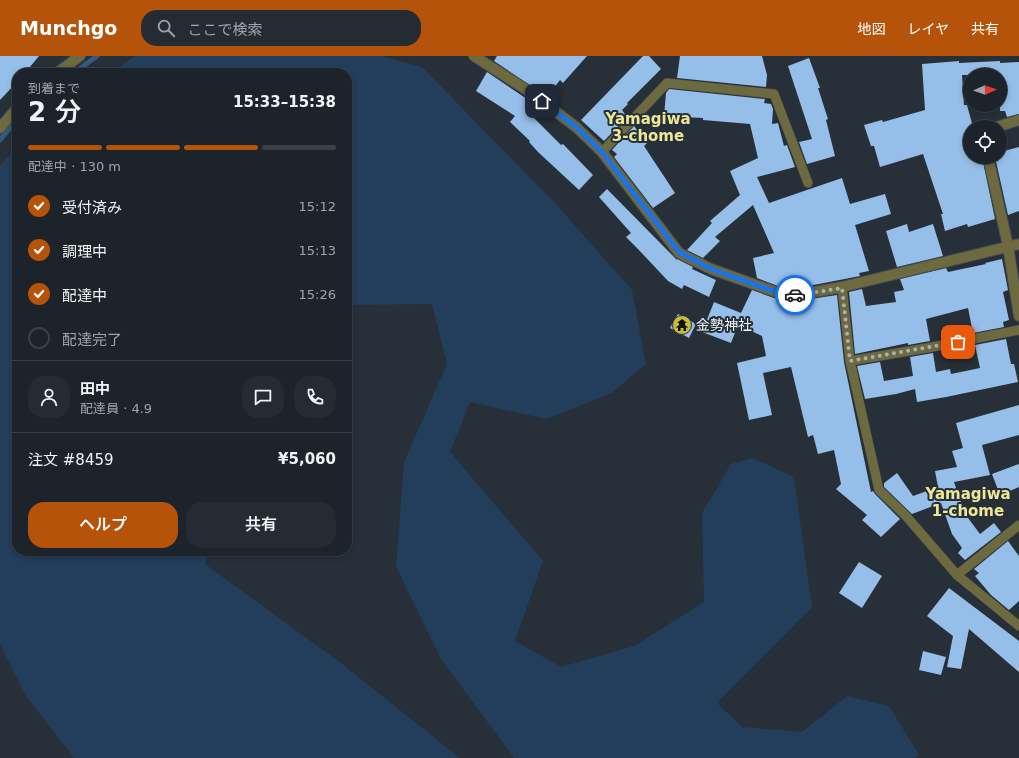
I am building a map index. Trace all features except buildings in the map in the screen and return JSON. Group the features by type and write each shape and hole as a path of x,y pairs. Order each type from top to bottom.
{"street":[{"path":"64,68 80,56"},
{"path":"474,56 530,92 576,127 602,152 679,252 711,269 776,292 798,295 842,288 1019,244"},
{"path":"0,128 12,114"},
{"path":"1007,124 1019,120"},
{"path":"990,164 1008,246 1019,316"}],"lane":[{"path":"602,152 667,83 774,94 808,183"},
{"path":"842,288 850,361 879,490 906,516 957,575 1019,626"},
{"path":"850,361 1019,330"},
{"path":"957,575 1019,525"}],"shaded area":[{"path":"135,56 382,56 422,67 554,202 632,290 646,364 612,393 546,419 470,402 450,452 543,561 515,641 561,667 634,646 704,602 702,513 731,464 753,458 794,477 812,607 717,703 742,727 802,732 847,696 889,706 919,755 915,758 514,758 441,659 396,567 404,462 447,364 432,304 352,305 352,68 117,68"},
{"path":"12,152 12,556 208,556 205,564 341,663 460,758 74,758 26,696 0,644 0,166"}],"waterway":[{"path":"81,68 97,56"},
{"path":"0,140 12,125"}],"way so far":[{"path":"795,295 842,288 850,361 958,342"}],"place":[{"name":"金勢神社","path":"682,325"}],"district":[{"name":"Yamagiwa 3-chome","path":"648,128"},
{"name":"Yamagiwa 1-chome","path":"968,502"}],"route":[{"path":"542,101 576,127 602,152 679,252 711,269 776,292 795,295"}]}
